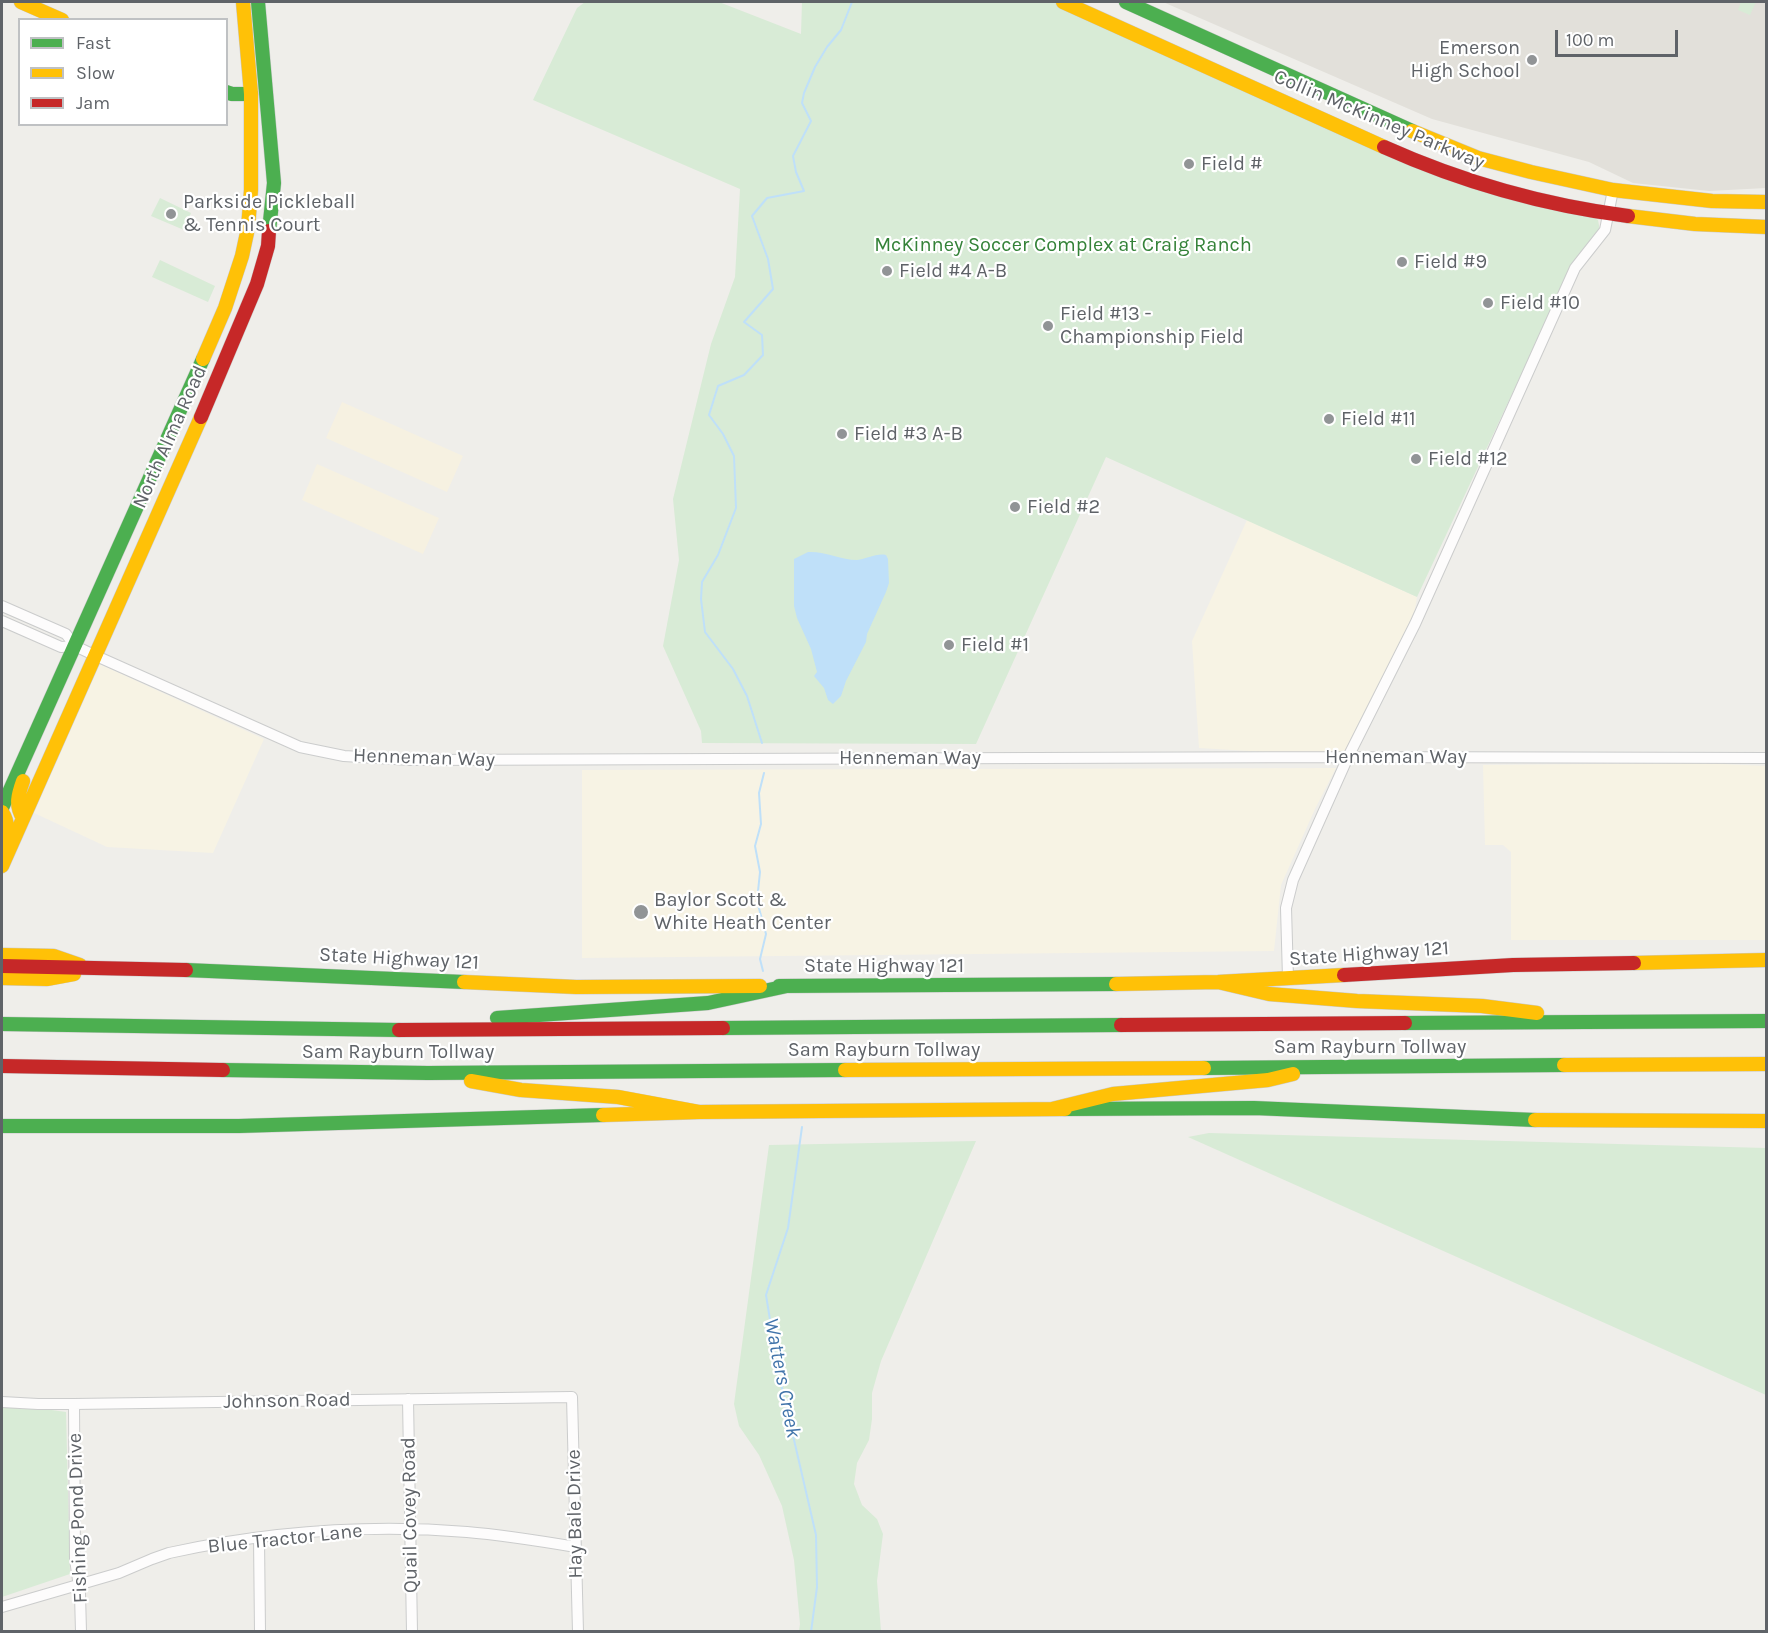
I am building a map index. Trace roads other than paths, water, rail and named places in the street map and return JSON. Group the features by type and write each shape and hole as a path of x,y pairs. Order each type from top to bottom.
{"main road":[{"path":"21,2 57,18"},
{"name":"North Alma Road","path":"2,810 225,308 236,274 248,228 251,189 251,94 243,2"},
{"name":"North Alma Road","path":"2,866 257,284 268,246 274,183 258,2"},
{"name":"Collin McKinney Parkway","path":"1063,2 1409,158 1482,185 1549,203 1610,215 1683,224 1767,227"},
{"name":"Collin McKinney Parkway","path":"1126,2 1416,133 1479,158 1613,190 1712,201 1767,202"},
{"path":"228,93 251,94"},
{"path":"1339,127 1350,103"},
{"path":"236,274 257,284"},
{"path":"164,445 184,453"},
{"path":"23,818 16,807 17,795 32,762 34,736"},
{"path":"2,810 8,828 2,849"},
{"path":"2,955 54,956 93,969"},
{"name":"State Highway 121","path":"2,966 218,971 576,987 1218,982 1513,965 1767,960"},
{"path":"2,978 47,980 93,969"},
{"path":"1218,982 1269,994 1482,1006 1604,1022"},
{"path":"378,1030 464,1020 708,1003 787,986"},
{"name":"Sam Rayburn Tollway","path":"2,1024 378,1030 1767,1021"},
{"name":"Sam Rayburn Tollway","path":"2,1066 428,1073 1767,1064"},
{"path":"1052,1109 1113,1094 1268,1080 1320,1067"},
{"path":"428,1073 521,1090 618,1097 699,1112"},
{"path":"2,1126 238,1126 699,1112 1254,1108 1546,1121 1767,1121"}],"street":[{"path":"1288,978 1286,908 1293,880 1348,757 1419,615 1575,268 1605,230 1610,215 1613,190"},
{"name":"Henneman Way","path":"2,606 66,634 75,646 94,655 300,747 344,756 411,760 1767,758"},
{"name":"Henneman Way","path":"2,621 61,647 75,646"},
{"name":"Johnson Road","path":"2,1401 22,1404 74,1404 572,1397"},
{"name":"Hay Bale Drive","path":"572,1397 578,1632"},
{"name":"Quail Covey Road","path":"408,1399 412,1632"},
{"name":"Fishing Pond Drive","path":"74,1404 75,1559 79,1585 81,1632"},
{"name":"Blue Tractor Lane","path":"2,1607 119,1573 169,1553 258,1538 336,1530 410,1529 491,1534 576,1547"},
{"path":"258,1538 260,1632"}],"water":[{"path":"808,552 857,560 875,555 886,555 888,559 889,583 886,592 841,696 833,704 828,700 824,688 814,676 817,672 811,649 794,606 794,559"}],"waterway":[{"name":"Watters Creek","path":"762,743 747,696 733,669 705,632 701,599 702,582 718,555 736,508 734,456 723,434 709,415 718,386 744,375 763,355 762,335 744,322 773,289 768,259 752,216 767,198 804,191 796,172 793,156 811,121 802,103 804,93 815,67 841,30 852,2"},
{"name":"Watters Creek","path":"763,971 760,959 766,934 757,901 760,872 755,846 761,824 759,793 764,773"},
{"name":"Watters Creek","path":"802,1127 788,1228 766,1295 779,1375 816,1535 817,1587 811,1632"}],"place":[{"name":"Emerson High School","path":"1532,60"},
{"name":"Field #","path":"1189,164"},
{"name":"Parkside Pickleball & Tennis Court","path":"171,214"},
{"name":"Field #9","path":"1402,262"},
{"name":"Field #4 A-B","path":"887,271"},
{"name":"Field #10","path":"1488,303"},
{"name":"Field #13 - Championship Field","path":"1048,326"},
{"name":"Field #11","path":"1329,419"},
{"name":"Field #3 A-B","path":"842,434"},
{"name":"Field #12","path":"1416,459"},
{"name":"Field #2","path":"1015,507"},
{"name":"Field #1","path":"949,645"},
{"name":"Baylor Scott & White Heath Center","path":"641,912"}],"park label":[{"name":"McKinney Soccer Complex at Craig Ranch","path":"1063,245"}]}
